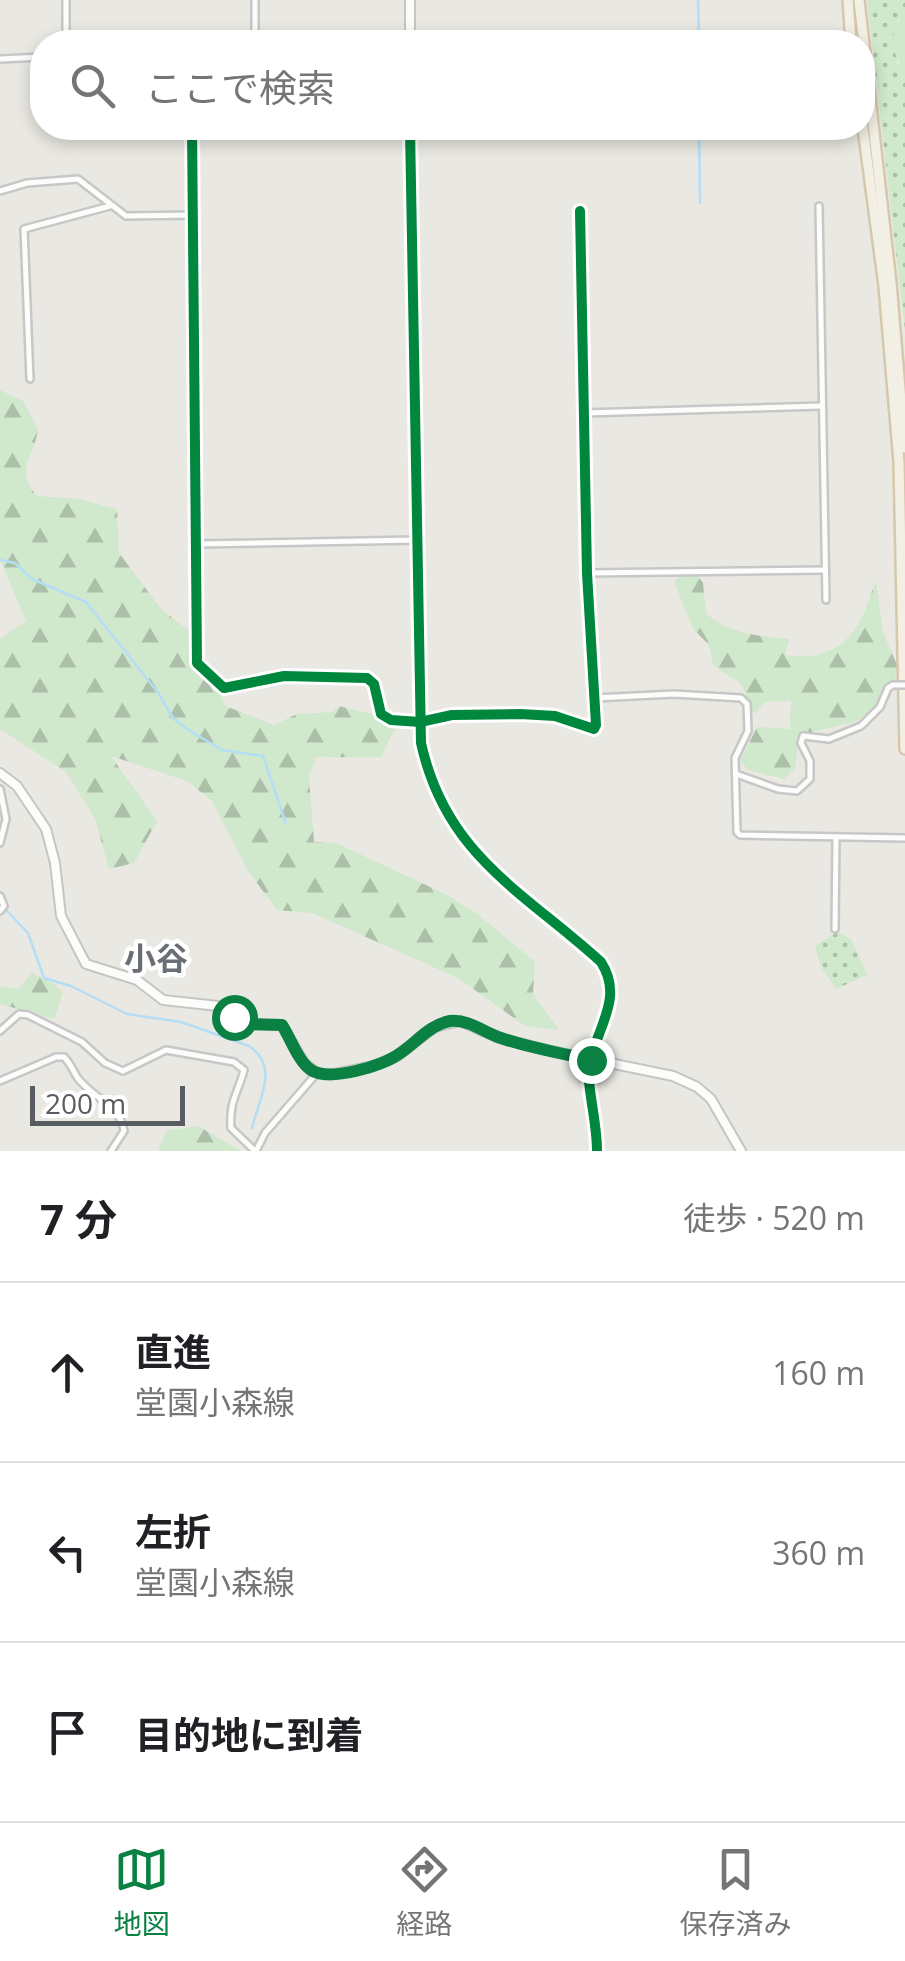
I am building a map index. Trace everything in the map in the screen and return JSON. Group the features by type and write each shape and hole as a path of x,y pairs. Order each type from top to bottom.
{"main road":[{"path":"410,0 410,30"},
{"path":"848,0 850,30"},
{"path":"859,0 862,30"},
{"path":"410,140 420,722 426,761 464,842 500,878 572,935"},
{"path":"865,140 884,286 899,462 905,750"},
{"path":"874,140 905,448"},
{"path":"0,773 17,786 46,829 61,916 86,964 137,980 163,1000 218,1006 248,1024 282,1025 304,1063 316,1073 329,1075 374,1066 397,1056 428,1031 460,1021 499,1038 673,1076 698,1086 711,1099 740,1151"}],"street":[{"path":"66,0 66,30"},
{"path":"255,0 255,30"},
{"path":"0,59 30,58"},
{"path":"192,140 197,663 224,688 284,676 367,678 374,684 385,718 420,722 488,712 555,716 589,730 596,724 587,572 580,211"},
{"path":"0,190 27,183 78,179 126,216 194,216"},
{"path":"30,379 24,228 110,206"},
{"path":"820,206 826,600"},
{"path":"584,413 822,406"},
{"path":"198,544 417,540"},
{"path":"587,572 824,570"},
{"path":"736,774 786,790 806,786 810,761 800,743 803,736 829,739 861,726 880,708 888,688 905,685"},
{"path":"595,698 674,694 741,698 747,704 748,731 736,758 740,835 905,838"},
{"path":"0,789 6,819 0,843"},
{"path":"835,930 836,838"},
{"path":"0,896 4,906 0,911"},
{"path":"572,935 602,962 612,978 610,1005 591,1060 597,1151"},
{"path":"0,1031 19,1014 28,1015 82,1042 105,1063 123,1070 166,1050 234,1062 244,1070 244,1075 232,1098 231,1128 256,1151 265,1132 316,1073"},
{"path":"0,1081 64,1057 78,1078 122,1118 124,1131 111,1151"}],"green space":[{"path":"867,0 905,0 905,13 897,22 897,62 905,71 905,331 875,70 875,30 870,30"},
{"path":"905,13 905,71 893,42"},
{"path":"0,390 23,401 38,429 26,470 37,496 78,499 117,509 119,553 161,609 196,636 195,663 218,687 225,706 274,725 297,714 333,712 339,706 397,724 381,757 316,757 309,777 314,842 336,843 445,894 476,913 535,962 533,994 559,1030 525,1026 458,978 312,913 277,910 248,871 212,801 187,781 111,756 157,821 134,863 109,869 95,819 66,772 0,729 0,639 26,621 0,559"},
{"path":"683,574 698,576 703,583 706,613 714,620 745,633 789,639 785,655 798,656 822,654 842,643 858,625 876,582 883,632 897,665 895,681 886,684 875,708 855,722 799,735 795,768 784,779 748,770 740,761 757,727 790,729 791,701 764,702 756,713 750,711 741,684 712,663 709,646 692,625 675,581"},
{"path":"837,932 851,939 867,975 836,989 821,967 815,946"},
{"path":"32,973 63,993 54,1019 0,1004 0,986 18,989"},
{"path":"198,1126 241,1151 158,1151 166,1131"}],"waterway":[{"path":"698,0 699,30"},
{"path":"699,140 700,203"},
{"path":"0,560 15,563 32,579 86,602 159,694 173,718 187,729 222,750 263,756 286,824"},
{"path":"3,910 28,933 44,978 71,986 127,1014 181,1022 249,1046 264,1063 265,1073 252,1128"}],"cycle path":[{"path":"192,140 197,663 224,688 284,676 367,678 374,684 381,714 391,720 420,722 452,715 520,714 555,716 594,729 596,725 587,573 580,211"},
{"path":"410,140 421,743 433,782 468,843 516,891 601,962 608,977 609,1006 590,1064 597,1151"}],"district":[{"name":"小谷","path":"156,959"}],"route":[{"path":"234,1017 248,1024 282,1025 310,1070 329,1075 374,1066 397,1056 428,1031 460,1021 499,1038 591,1060"}]}
